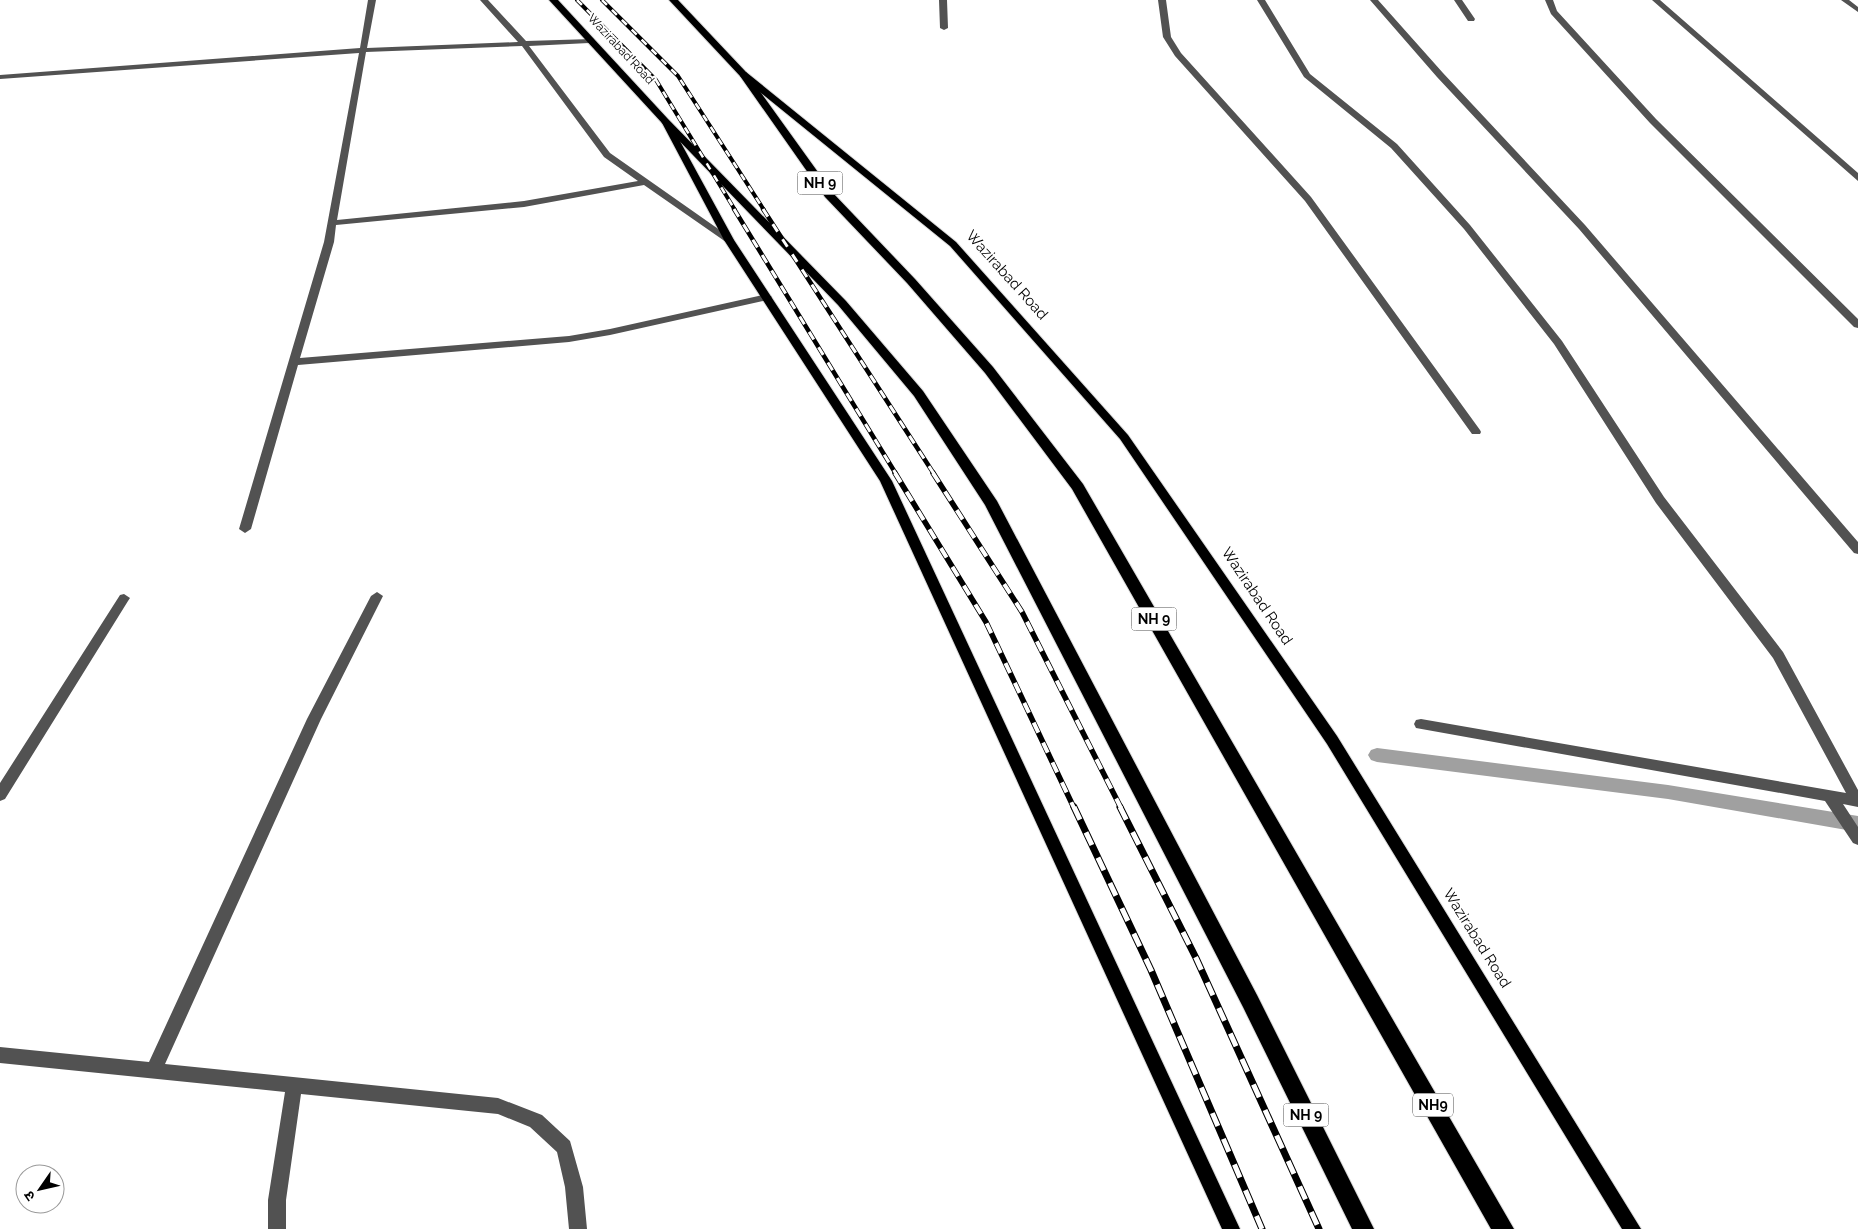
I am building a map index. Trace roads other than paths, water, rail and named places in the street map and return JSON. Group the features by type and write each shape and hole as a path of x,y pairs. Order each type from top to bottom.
{"highway":[{"name":"Wazirabad Road","path":"553,0 665,121 842,303 919,394 992,504 1250,1001 1363,1229"},
{"name":"Wazirabad Road","path":"673,0 743,74 829,195 911,282 989,370 1078,487 1503,1229"}],"main road":[{"name":"Wazirabad Road","path":"743,74 954,244 1124,437 1332,740 1632,1229"},
{"name":"Wazirabad Road","path":"665,121 729,240 886,481 1231,1229"}],"street":[{"path":"245,529 329,242 372,0"},
{"path":"484,0 524,44 607,155 729,240"},
{"path":"942,0 944,28"},
{"path":"1162,0 1167,37 1178,54 1308,199 1476,432"},
{"path":"1260,0 1307,75 1394,146 1467,227 1558,343 1660,500 1778,655 1857,801"},
{"path":"1374,0 1447,82 1582,227 1858,550"},
{"path":"1458,0 1471,19"},
{"path":"1549,0 1554,12 1653,121 1858,325"},
{"path":"1656,0 1858,178"},
{"path":"1845,0 1858,10"},
{"path":"0,78 364,50 589,41"},
{"path":"333,223 524,204 566,198 645,182"},
{"path":"294,362 568,338 610,332 767,298"},
{"path":"152,1071 314,719 376,596"},
{"path":"0,795 124,598"},
{"path":"1422,724 1857,801"},
{"path":"1832,798 1856,836"},
{"path":"0,1055 498,1106 536,1121 564,1147 574,1187 578,1229"},
{"path":"277,1229 277,1200 294,1086"}],"waterway":[{"path":"1377,755 1668,792 1858,824"}],"railway":[{"path":"577,0 656,80 735,210"},
{"path":"602,0 678,76 764,210"},
{"path":"734,209 896,474"},
{"path":"763,209 934,474"},
{"path":"895,473 986,622 1074,808"},
{"path":"933,473 1022,612 1121,808"},
{"path":"1074,807 1151,970 1262,1229"},
{"path":"1120,807 1196,958 1319,1229"}]}
